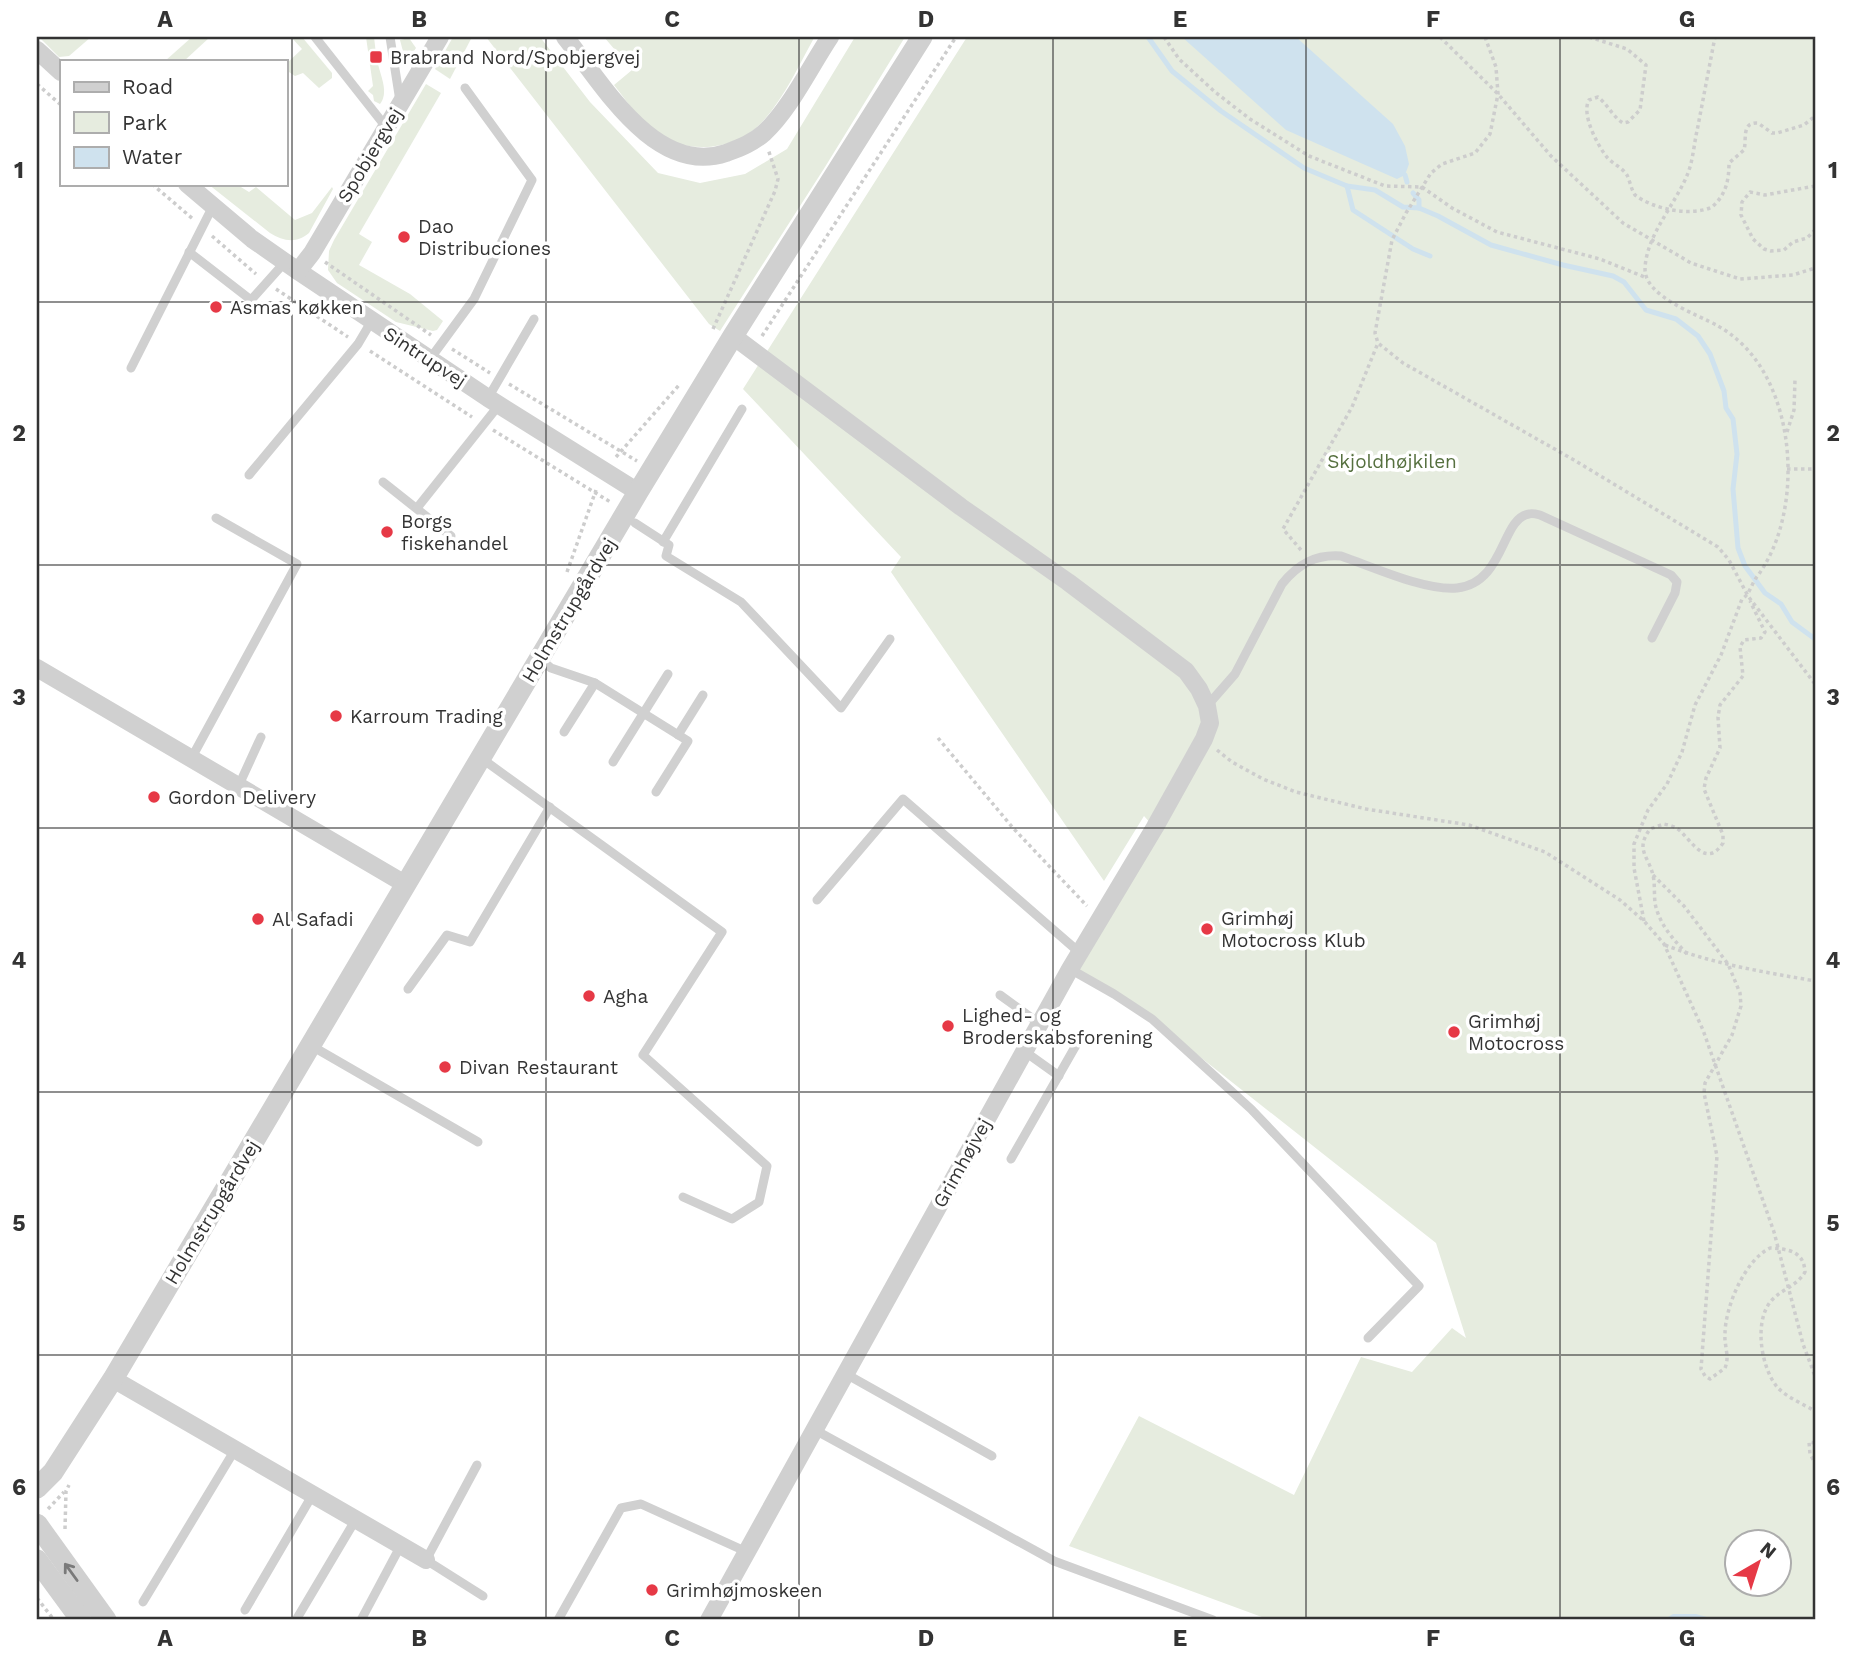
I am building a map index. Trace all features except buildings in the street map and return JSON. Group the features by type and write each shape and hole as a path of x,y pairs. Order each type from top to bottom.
{"street":[{"name":"Spobjergvej","path":"291,267 312,253 440,37"},
{"path":"565,37 632,121 651,139 678,154 700,157 721,155 743,147 763,134 783,110 830,37"},
{"name":"Holmstrupgårdvej","path":"37,1488 53,1472 114,1379 540,659 630,520 638,492 733,335 922,37"},
{"path":"37,50 60,71"},
{"name":"Sintrupvej","path":"189,186 251,239 371,322 638,492"},
{"path":"733,335 961,507 1068,582 1186,671 1207,706"},
{"path":"37,668 405,884"},
{"name":"Grimhøjvej","path":"709,1620 1070,969 1101,920 1204,738 1210,723 1207,706"},
{"path":"114,1379 426,1560"},
{"path":"41,1518 106,1620"},
{"path":"37,1560 81,1620"}],"lane":[{"path":"315,37 386,127"},
{"path":"390,37 400,103"},
{"path":"430,359 474,299 532,180 466,88"},
{"path":"131,368 213,206"},
{"path":"189,252 251,300 267,283 291,267"},
{"path":"417,508 483,425 499,378 534,319"},
{"path":"249,475 358,344 371,322"},
{"path":"663,542 742,409"},
{"path":"383,482 451,536"},
{"path":"1207,706 1236,674 1282,584 1292,572 1310,560 1326,555 1342,556 1432,587 1456,588 1476,584 1491,569 1517,521 1528,513 1540,515 1671,575 1677,582 1675,593 1652,638"},
{"path":"191,759 297,564 216,518"},
{"path":"630,520 669,545 666,556 741,602 841,708 891,639"},
{"path":"540,659 551,668 595,683 688,741 656,792"},
{"path":"613,762 668,674"},
{"path":"564,732 595,683"},
{"path":"678,735 703,695"},
{"path":"239,785 261,737"},
{"path":"481,758 722,932 643,1055 767,1166 759,1202 732,1219 683,1197"},
{"path":"817,901 903,799 1080,953"},
{"path":"408,989 447,935 470,942 550,807"},
{"path":"1070,969 1152,1019 1231,1091 1419,1286 1368,1338"},
{"path":"1000,995 1040,1024"},
{"path":"1011,1159 1079,1040"},
{"path":"310,1045 478,1142"},
{"path":"1024,1051 1059,1076"},
{"path":"846,1374 992,1456"},
{"path":"815,1430 1054,1561 1213,1620"},
{"path":"143,1602 236,1448"},
{"path":"477,1465 426,1560 483,1596"},
{"path":"245,1610 313,1494"},
{"path":"558,1620 621,1508 641,1504 747,1552"},
{"path":"296,1620 356,1519"},
{"path":"361,1620 401,1545"}],"path":[{"path":"753,350 956,37"},
{"path":"1164,37 1179,59 1214,92 1250,119 1309,156 1385,186 1422,187 1452,208 1497,232 1600,259 1647,278"},
{"path":"1440,37 1498,94 1550,156 1623,223 1691,263 1740,279 1793,275 1815,268"},
{"path":"1485,37 1496,67 1498,94 1490,134 1475,153 1442,164 1431,173 1406,214 1392,240 1375,333 1378,343 1403,363 1574,460 1718,547 1729,560 1748,596 1765,632 1758,639 1744,640 1740,647 1739,656 1744,670 1742,680 1720,705 1720,748 1706,778 1704,789 1723,835 1723,843 1714,852 1707,853 1695,848 1673,826 1664,824 1650,829 1643,843 1642,849 1653,875 1656,905 1666,932 1687,954"},
{"path":"1590,37 1628,49 1646,65 1640,110 1628,122 1618,120 1598,97 1589,100 1586,111 1588,122 1606,156 1623,169 1635,195 1642,200 1670,209 1707,209 1717,204 1726,188 1729,163 1744,150 1745,129 1748,126 1758,124 1772,133 1777,133 1804,125 1815,116"},
{"path":"1644,921 1634,868 1634,844 1648,810 1667,784 1682,752 1695,705 1721,655 1742,599 1748,596 1776,542 1785,504 1787,434 1781,409 1756,360 1745,346 1719,326 1664,298 1653,288 1645,270 1651,240 1689,171 1715,37"},
{"path":"37,84 60,104"},
{"path":"710,335 775,191 778,178 763,134"},
{"path":"154,186 267,283 483,425 596,491 611,501 630,520"},
{"path":"1815,186 1765,195 1749,192 1740,209 1754,239 1764,249 1771,251 1784,250 1793,242 1807,238 1815,230"},
{"path":"312,253 442,342 620,450"},
{"path":"1310,560 1283,529 1352,407 1378,343"},
{"path":"1787,434 1794,410 1795,380"},
{"path":"564,580 606,470 620,450 681,382"},
{"path":"1787,469 1815,469"},
{"path":"1748,596 1815,684"},
{"path":"938,738 1013,828 1101,920"},
{"path":"1204,738 1232,762 1263,779 1296,792 1366,809 1469,825 1545,852 1620,900 1644,921 1664,944 1703,1030 1779,1249 1803,1344 1815,1376"},
{"path":"1653,875 1684,906 1728,964 1740,993 1741,1006 1732,1035 1705,1083 1704,1093 1717,1156 1701,1369 1705,1376 1713,1378 1727,1363 1724,1334 1729,1308 1738,1286 1756,1258 1770,1248 1798,1254 1805,1266 1802,1277 1772,1300 1765,1311 1761,1343 1776,1385 1815,1411"},
{"path":"1664,944 1687,954 1815,981"},
{"path":"1815,1443 1810,1442 1809,1449 1815,1463"},
{"path":"41,1518 66,1491"},
{"path":"37,1598 54,1620"}],"green space":[{"path":"39,37 91,37 69,56 59,57"},
{"path":"192,37 210,37 185,60 166,60"},
{"path":"291,37 302,37 332,73 332,78 319,88 303,73 295,76 289,72 287,74 287,63 302,49"},
{"path":"366,37 374,37 376,54 371,55 373,64 378,64 384,90 380,104 374,101 373,95 368,91 373,86"},
{"path":"453,37 472,37 450,79 435,69"},
{"path":"486,37 540,37 590,102 658,173 700,183 745,174 787,149 855,37 905,37 720,331 709,324"},
{"path":"604,37 814,38 779,101 753,131 725,144 694,147 665,138 652,130 637,114 614,85 632,70"},
{"name":"Skjoldhøjkilen","path":"967,37 1815,37 1815,1620 1270,1620 1069,1546 1139,1416 1294,1495 1361,1357 1412,1372 1452,1328 1466,1338 1436,1243 1152,1019 1070,969 1154,827 1144,816 1104,881 891,572 901,557 743,389"},
{"path":"409,38 416,48 406,63 400,40"},
{"path":"426,84 441,93 359,234 372,242 359,265 410,294 443,321 437,330 433,331 396,322 337,283 328,270 329,251 334,240"},
{"path":"211,186 239,186 249,192 256,187 295,220 312,213 332,187 309,233 299,239 290,240 270,233"}],"water":[{"path":"1182,37 1296,37 1393,124 1405,146 1409,164 1405,175 1397,179 1286,130"},
{"path":"1673,1614 1696,1614 1718,1620 1663,1620"}],"waterway":[{"path":"1148,37 1172,71 1221,111 1304,168 1347,186 1375,190 1403,207 1419,208 1491,245 1613,276 1624,282 1646,310 1676,319 1698,336 1710,354 1724,391 1726,408 1733,419 1737,454 1733,489 1738,548 1745,566 1765,593 1781,604 1792,622 1815,639"},
{"path":"1405,175 1407,182"},
{"path":"1347,186 1353,210 1413,249 1430,256"},
{"path":"1413,193 1419,200 1419,208"}],"place":[{"name":"Brabrand Nord/Spobjergvej","path":"376,57"},
{"name":"Dao Distribuciones","path":"404,237"},
{"name":"Asmas køkken","path":"216,307"},
{"name":"Borgs fiskehandel","path":"387,532"},
{"name":"Karroum Trading","path":"336,716"},
{"name":"Gordon Delivery","path":"154,797"},
{"name":"Al Safadi","path":"258,919"},
{"name":"Grimhøj Motocross Klub","path":"1207,929"},
{"name":"Agha","path":"589,996"},
{"name":"Lighed- og Broderskabsforening","path":"948,1026"},
{"name":"Grimhøj Motocross","path":"1454,1032"},
{"name":"Divan Restaurant","path":"445,1067"},
{"name":"Grimhøjmoskeen","path":"652,1590"}]}
